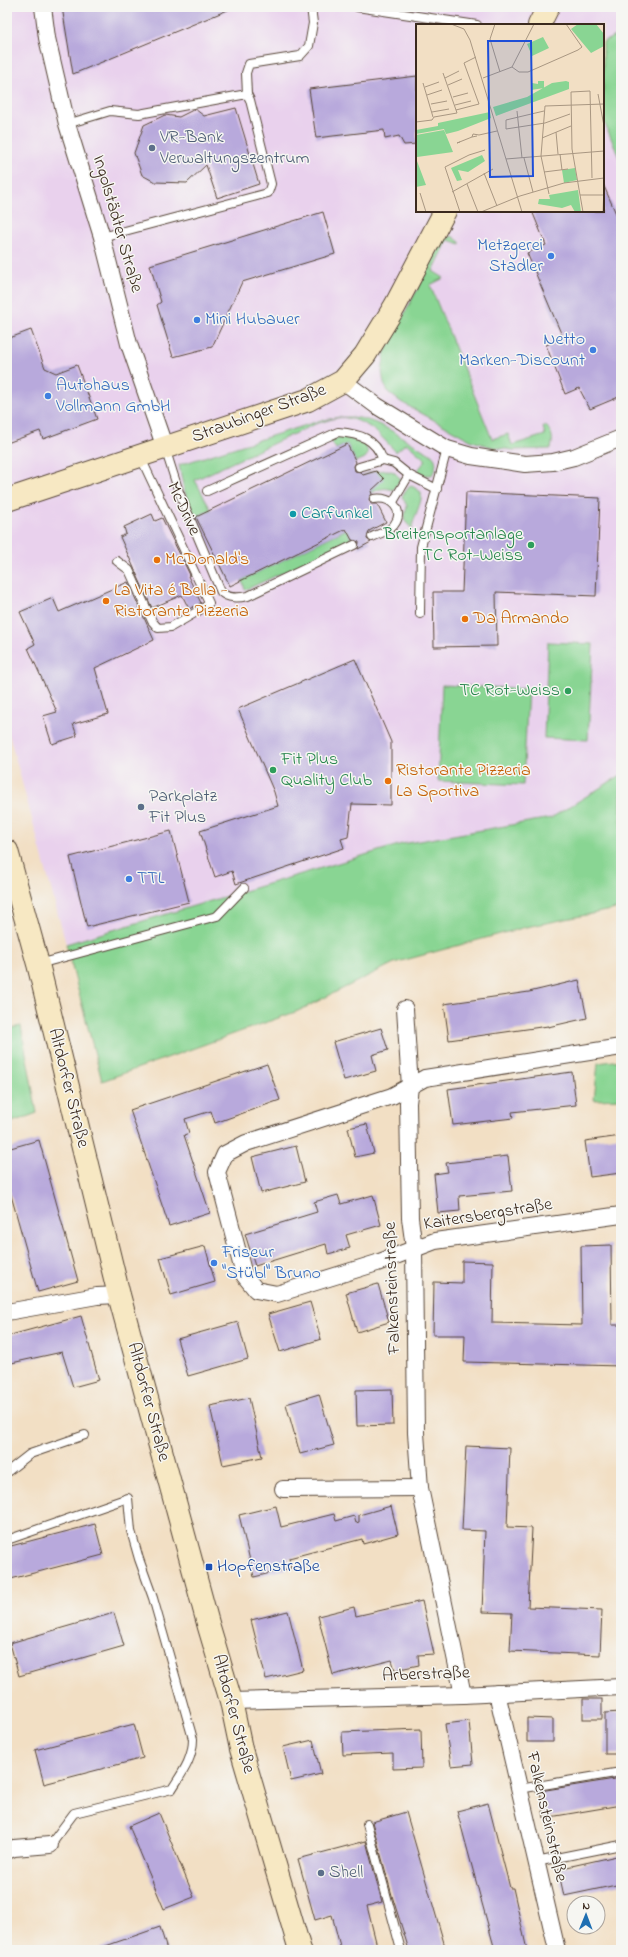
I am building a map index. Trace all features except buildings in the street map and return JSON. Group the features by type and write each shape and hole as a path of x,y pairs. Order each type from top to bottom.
{"main road":[{"path":"540,24 548,7"},
{"name":"Straubinger Straße","path":"7,500 308,400 343,381 365,355 391,312 444,212"},
{"name":"Altdorfer Straße","path":"7,851 38,964 119,1295 209,1627 231,1701 241,1749 300,1950"}],"street":[{"name":"Ingolstädter Straße","path":"43,7 47,38 67,124 102,237 129,344 165,448"},
{"path":"343,381 377,406 447,449 472,456 526,464 574,457 621,438"},
{"name":"Falkensteinstraße","path":"405,1009 410,1087 408,1103 410,1218 414,1248 416,1433 420,1488 463,1695"},
{"path":"410,1087 425,1078 621,1047"},
{"name":"Kaitersbergstraße","path":"410,1087 392,1096 246,1143 225,1154 217,1172 244,1275 256,1290 277,1294 377,1264 414,1248 435,1241 621,1215"},
{"path":"7,1312 97,1296 119,1295"},
{"path":"282,1489 420,1488"},
{"name":"Arberstraße","path":"231,1701 463,1695 497,1692 621,1687"},
{"name":"Falkensteinstraße","path":"497,1692 557,1950"},
{"path":"7,1851 14,1848 50,1845"}],"lane":[{"path":"102,237 268,193 271,184 250,100 246,94 246,73 249,64 300,56 309,46 313,23 311,7"},
{"path":"357,7 470,24"},
{"path":"67,124 110,111 139,114 246,94"},
{"path":"207,491 338,432 359,435 372,441 380,452 383,460"},
{"path":"165,448 179,492 221,592 224,595 238,598 248,596 354,545"},
{"path":"420,614 421,547 447,449"},
{"name":"McDrive","path":"117,561 128,570 152,621 158,628 171,627 206,607 209,603 140,456"},
{"path":"359,467 383,460 394,463 409,475 437,488"},
{"path":"393,502 409,475"},
{"path":"372,537 395,524 397,513 393,502 388,499 374,499"},
{"path":"38,964 216,916 244,888"},
{"path":"7,1472 30,1454 85,1435"},
{"path":"7,1540 128,1498 131,1530 139,1559 154,1598 193,1739 193,1749 189,1762 172,1789 74,1813 50,1845"},
{"path":"519,1789 621,1772"},
{"path":"367,1824 401,1950"},
{"path":"536,1862 621,1845"}],"shaded area":[{"path":"7,7 621,7 621,775 551,818 402,844 66,944 7,727"}],"green space":[{"path":"621,33 621,162 604,121 604,42"},
{"path":"452,236 460,242 460,244 448,240 433,271 444,278 430,285 492,439 508,434 512,445 545,435 543,427 546,426 552,437 550,449 513,450 492,447 472,441 401,402 389,393 384,384 382,372 385,351 443,240"},
{"path":"342,417 361,418 381,425 429,453 432,455 436,463 432,475 425,475 417,471 426,460 406,443 396,452 377,433 365,424"},
{"path":"335,418 315,424 195,480 211,510 196,517 184,490 179,465 319,421"},
{"path":"340,437 350,439 366,446 368,454 365,458 356,462 347,444 336,449 330,440"},
{"path":"388,470 394,472 400,478 393,490 382,489 371,493 362,475 375,471"},
{"path":"412,486 421,492 421,501 412,529 404,520 407,506 402,496 409,487"},
{"path":"347,529 352,541 245,590 242,580"},
{"name":"TC Rot-Weiss","path":"548,642 593,644 588,740 544,738"},
{"path":"442,685 528,689 523,785 438,781"},
{"path":"621,775 621,908 526,927 394,963 298,1011 102,1081 66,944 402,844 551,818"},
{"path":"21,1026 37,1113 7,1124 7,1029"},
{"path":"621,1060 621,1099 594,1100 598,1063"}],"place":[{"name":"VR-Bank Verwaltungszentrum","path":"152,148"},
{"name":"Metzgerei Stadler","path":"551,256"},
{"name":"Mini Hubauer","path":"197,320"},
{"name":"Netto Marken-Discount","path":"593,350"},
{"name":"Autohaus Vollmann GmbH","path":"48,396"},
{"name":"Carfunkel","path":"293,514"},
{"name":"Breitensportanlage TC Rot-Weiss","path":"531,545"},
{"name":"McDonald's","path":"157,560"},
{"name":"La Vita é Bella - Ristorante Pizzeria","path":"106,601"},
{"name":"Da Armando","path":"465,619"},
{"name":"TC Rot-Weiss","path":"568,691"},
{"name":"Fit Plus Quality Club","path":"273,770"},
{"name":"Ristorante Pizzeria La Sportiva","path":"388,781"},
{"name":"Parkplatz Fit Plus","path":"141,807"},
{"name":"TTL","path":"129,879"},
{"name":"Friseur \"Stübl\" Bruno","path":"214,1263"},
{"name":"Hopfenstraße","path":"209,1567"},
{"name":"Shell","path":"321,1873"}]}
